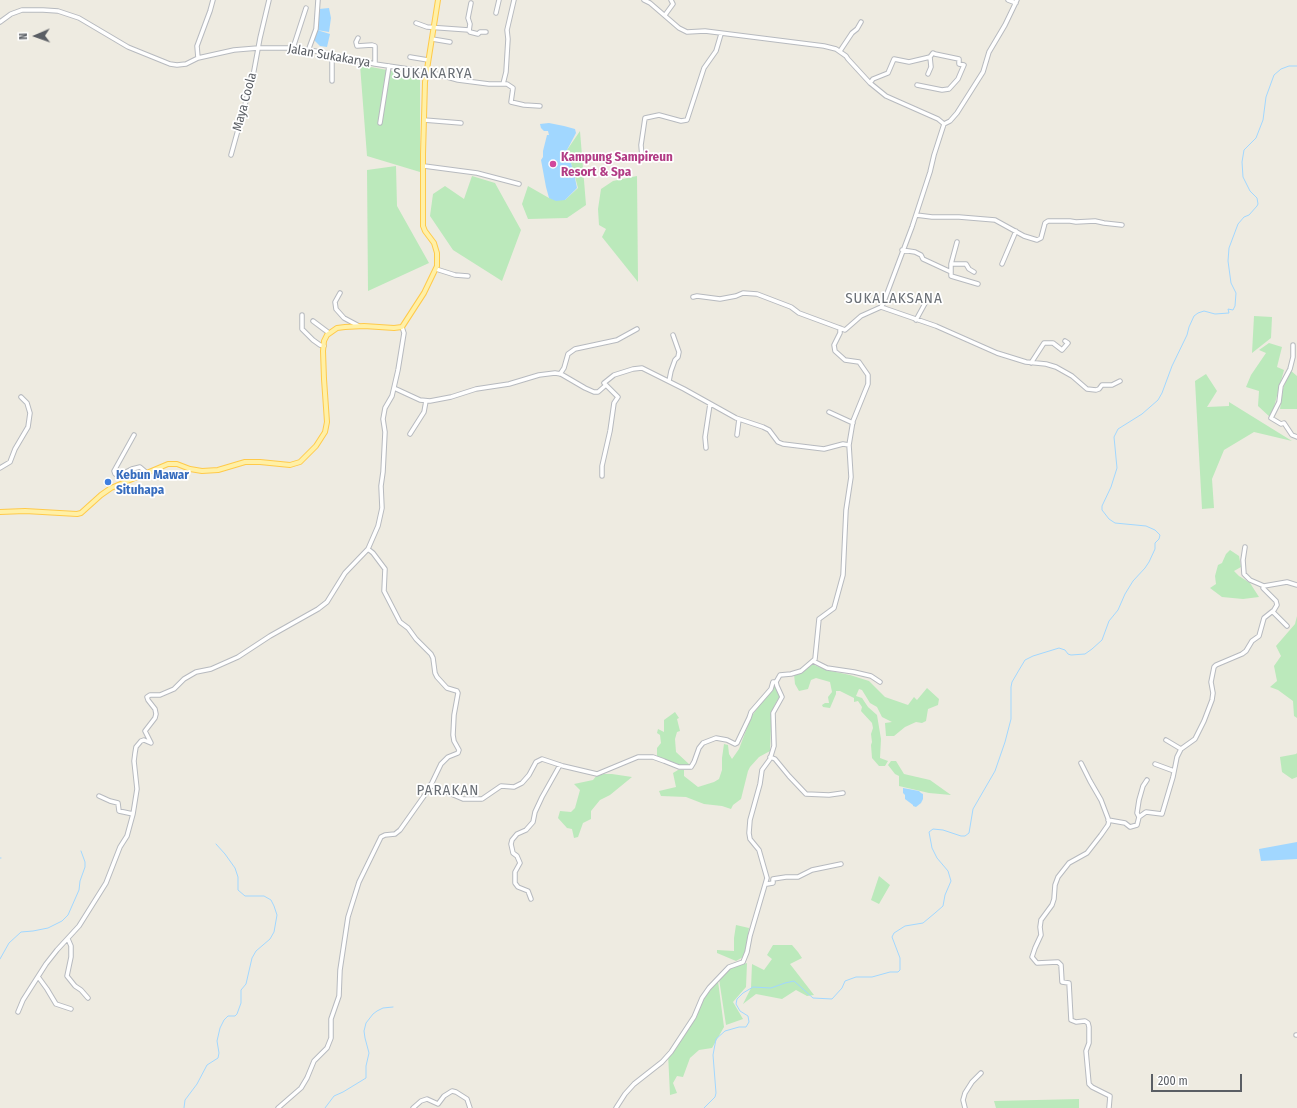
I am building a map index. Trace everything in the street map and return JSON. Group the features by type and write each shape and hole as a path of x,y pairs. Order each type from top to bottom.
{"main road":[{"path":"0,512 25,511 79,514 106,490 165,465 172,464 202,471 218,470 245,462 290,465 300,462 316,446 325,432 327,420 324,379 324,346 329,333 338,328 359,326 402,327 424,293 436,268 437,253 434,243 423,226 425,82 438,0"}],"street":[{"path":"198,58 198,46 213,0"},
{"name":"Maya Coola","path":"231,155 253,76 269,0"},
{"path":"308,50 316,30 318,0"},
{"path":"496,13 500,0"},
{"path":"514,0 507,30 508,39 506,72 503,84 512,87 511,102 540,106"},
{"path":"644,0 651,1 679,28 687,32 701,31 833,48 846,56 870,83 886,96 938,119 944,124"},
{"path":"665,15 672,4 670,0"},
{"path":"693,297 697,296 720,299 743,293 757,294 791,307 799,313 845,330 860,316 881,307 916,215 944,124 950,121 957,113 983,72 989,52 1001,33 1016,1 1008,0"},
{"path":"469,31 470,25 468,18 472,4"},
{"path":"293,48 306,8"},
{"name":"Jalan Sukakarya","path":"0,22 11,14 22,10 58,11 79,18 128,47 170,64 177,65 186,64 198,58 234,50 293,48 426,72 458,80 489,84 503,84"},
{"path":"840,51 861,22"},
{"path":"416,23 433,27 469,31 478,34 480,32 486,32"},
{"path":"642,157 641,145 645,118 659,115 681,121 687,120 704,68 718,48 721,34"},
{"path":"358,38 356,42 357,46 372,44 375,46 375,64"},
{"path":"432,38 450,42"},
{"path":"870,83 873,79 888,73 894,59 909,62 930,57 933,54 959,59 959,64 964,65 958,79 950,89 942,90 917,85"},
{"path":"332,55 332,81"},
{"path":"410,57 428,60"},
{"path":"928,74 931,67 930,57"},
{"path":"380,123 389,66"},
{"path":"424,120 460,123"},
{"path":"424,166 477,172 519,184"},
{"path":"916,215 932,217 959,216 995,220 1029,239 1039,240 1041,238 1045,223 1048,221 1094,221 1122,225"},
{"path":"1002,264 1016,231"},
{"path":"957,242 951,264 951,277 978,284"},
{"path":"902,250 915,252 921,255 923,259 951,272"},
{"path":"951,264 966,264 969,269 974,272"},
{"path":"436,268 455,275 468,276"},
{"path":"340,293 334,302 336,309 344,318 359,326"},
{"path":"916,320 928,298"},
{"path":"881,307 936,326 997,353 1031,363 1046,364 1056,367 1072,376 1087,389 1096,390 1102,385 1112,385 1120,381"},
{"path":"302,315 302,329 313,340 324,346"},
{"path":"313,322 329,333"},
{"path":"18,1012 23,1000 46,964 79,926 106,883 120,846 127,836 133,814 137,789 134,761 136,747 141,741 144,740 151,742 145,731 155,718 156,714 155,709 148,700 148,696 160,695 174,689 184,679 196,672 211,669 238,657 270,636 318,610 327,602 345,573 368,549 378,526 382,508 383,500 381,486 384,463 385,432 383,419 384,408 392,396 401,359 404,333 402,327"},
{"path":"430,785 463,799 482,798 501,786 514,786 522,783 525,781 539,760 544,759 560,765 597,774 638,757 652,757 664,760 679,767 691,767 699,748 703,743 710,740 721,739 732,743 737,743 750,718 751,712 771,689 773,682 776,682 780,675 801,671 813,661 815,656 819,619 834,608 843,575 846,510 851,477 849,445 853,423 868,384 868,375 859,362 844,360 835,351 834,345 840,333 840,328"},
{"path":"560,374 564,368 568,354 575,349 618,340 637,330"},
{"path":"669,381 670,371 678,357 679,352 672,335"},
{"path":"1031,363 1044,343 1053,343 1062,350 1068,344 1065,341"},
{"path":"1294,345 1290,369 1281,386 1279,402 1271,418 1281,424 1284,423 1292,436 1297,437"},
{"path":"394,388 412,397 426,401 452,397 484,388 509,384 539,375 555,373 560,374 594,392 598,392 606,385 604,383 614,375 638,368 646,369 739,419 763,427 771,433 778,442 783,444 824,449 843,444 849,445"},
{"path":"602,476 602,466 610,431 614,403 618,397 606,385"},
{"path":"0,468 10,462 14,449 28,427 30,413 27,403 21,397"},
{"path":"410,434 424,412 426,401"},
{"path":"706,448 705,437 710,404"},
{"path":"829,412 853,423"},
{"path":"737,435 739,419"},
{"path":"134,435 114,471 115,474 120,475 140,467 147,473"},
{"path":"1245,547 1243,560 1244,574 1250,580 1264,586 1287,582 1297,585"},
{"path":"278,1108 300,1088 307,1078 314,1061 327,1048 332,1038 332,1019 339,996 340,970 348,917 359,882 381,837 395,834 400,830 430,785 444,760 458,752 453,735 454,715 458,693 457,691 448,688 437,677 431,654 416,639 408,628 400,622 384,591 385,569 373,553 368,549"},
{"path":"1139,817 1146,812 1162,814 1174,771 1176,756 1181,749 1195,739 1204,721 1213,693 1211,682 1214,667 1246,651 1252,641 1259,636 1264,618 1276,608 1276,601 1263,588 1264,586"},
{"path":"1273,612 1287,626"},
{"path":"813,661 827,668 871,676 880,682"},
{"path":"616,1108 634,1084 662,1062 671,1052 696,1014 702,998 709,988 729,968 743,962 767,884 767,874 759,850 750,839 749,833 751,815 760,784 762,770 769,761 774,746 774,713 782,697 776,682"},
{"path":"1166,740 1181,749"},
{"path":"770,757 775,759 806,794 829,795 843,793"},
{"path":"1081,762 1101,800 1108,824 1087,853 1069,863 1058,877 1055,885 1054,900 1042,920 1040,927 1041,935 1032,957 1037,963 1058,962 1061,965 1062,982 1069,983 1071,1020 1076,1022 1085,1021 1088,1023 1089,1027 1089,1043 1086,1051 1089,1084 1110,1096 1109,1108"},
{"path":"1155,764 1174,771"},
{"path":"531,899 528,891 518,887 515,882 515,872 520,863 517,856 513,853 511,844 512,840 517,834 526,830 533,822 535,812 542,797 560,765"},
{"path":"1108,820 1125,823 1130,827 1137,825 1139,817 1137,813 1138,800 1147,780"},
{"path":"99,796 118,803 119,811 133,814"},
{"path":"767,884 773,883 773,879 798,877 812,870 841,864"},
{"path":"68,939 71,946 71,964 67,971 67,976 74,986 81,990 88,998"},
{"path":"38,978 56,1004 71,1009"},
{"path":"965,1108 963,1100 965,1093 972,1082 981,1073"},
{"path":"413,1108 427,1099 438,1104 444,1096 452,1091 467,1099 470,1108"}],"green space":[{"path":"360,65 420,76 420,172 367,156"},
{"path":"580,131 586,205 567,218 528,219 522,204 528,186 549,198 565,200 578,188 567,150"},
{"path":"396,166 397,206 429,263 368,291 367,170"},
{"path":"472,176 495,183 521,230 502,281 453,250 430,216 433,194 445,186 464,199"},
{"path":"637,176 638,282 602,237 606,229 599,225 598,209 601,189 613,181"},
{"path":"1254,316 1272,317 1271,338 1252,353"},
{"path":"1269,343 1282,347 1277,367 1284,370 1271,418 1258,406 1259,391 1246,387 1251,375 1266,353 1259,350"},
{"path":"1290,370 1297,376 1297,409 1280,409 1283,389"},
{"path":"1206,374 1217,391 1207,407 1229,406 1229,402 1292,441 1254,432 1224,450 1212,479 1214,508 1202,509 1195,381"},
{"path":"1230,550 1239,556 1241,567 1234,571 1250,583 1259,597 1243,599 1222,597 1210,588 1216,584 1215,576 1218,565 1222,563 1226,554"},
{"path":"1297,616 1297,718 1294,716 1293,701 1278,690 1270,687 1277,681 1274,666 1281,656 1276,646 1295,624"},
{"path":"812,664 826,670 869,681 885,697 908,705 914,697 917,700 927,688 939,699 938,705 928,709 926,721 922,723 916,722 905,727 894,736 886,736 885,723 892,722 882,717 877,707 870,703 862,690 859,689 856,696 862,698 868,707 877,715 881,739 880,758 888,761 885,766 879,766 872,758 872,723 861,711 862,707 858,701 854,702 854,698 840,691 836,691 830,708 823,707 822,705 825,703 829,703 828,697 832,692 830,682 816,678 811,680 808,689 799,691 795,684 794,674"},
{"path":"775,684 780,696 774,706 770,751 759,757 750,767 741,799 733,805 731,809 722,806 704,804 686,797 661,796 659,791 676,787 673,773 678,770 684,770 684,776 698,787 719,779 722,770 724,744 728,745 729,754 732,759 739,749 751,717"},
{"path":"675,712 679,718 677,719 680,731 677,732 675,739 676,752 690,765 677,766 657,757 657,748 661,743 660,735 657,733 658,729 664,732 664,720"},
{"path":"1297,753 1297,777 1292,779 1282,772 1280,757"},
{"path":"891,761 896,761 904,774 930,780 951,795 929,793 899,786 899,776 895,774 888,765"},
{"path":"604,774 632,777 610,795 600,800 591,811 591,819 583,823 578,837 574,838 572,829 567,828 558,818 560,811 571,812 575,808 580,790 574,784 593,780 597,775"},
{"path":"879,876 890,885 879,904 871,900"},
{"path":"736,925 749,928 745,956 736,961 717,953 717,950 734,951"},
{"path":"773,945 792,945 798,952 802,958 790,964 814,995 807,996 796,990 782,999 756,994 743,1004 751,988 752,964 764,970 772,959 767,955"},
{"path":"747,963 746,987 733,1002 743,1019 726,1025 719,979 730,968"},
{"path":"718,981 724,1027 712,1048 699,1050 690,1058 683,1077 677,1076 673,1083 677,1093 670,1095 668,1053 676,1040 697,1016 703,994"},
{"path":"1079,1099 1079,1108 996,1108 994,1101"}],"water":[{"path":"329,8 331,18 329,32 317,30 319,9"},
{"path":"317,30 330,34 327,47 320,46 314,40"},
{"path":"549,123 575,129 576,133 567,150 577,188 565,200 556,201 549,198 546,187 541,160 543,157 547,135 549,135 548,131 544,131 541,128 540,124"},
{"path":"903,788 919,791 923,794 921,803 916,807 913,806 905,799"},
{"path":"1297,842 1297,859 1261,861 1259,849"}],"waterway":[{"path":"704,1108 715,1097 716,1093 713,1055 716,1039 725,1031 739,1027 746,1027 749,1022 748,1016 740,1011 736,1004 737,999 743,993 753,987 771,988 794,981 813,998 832,999 842,988 845,981 856,977 872,977 890,972 898,972 900,970 900,958 892,937 894,933 905,926 923,923 943,906 945,895 951,881 948,871 937,858 932,848 929,832 933,829 943,830 961,836 965,836 969,833 973,809 995,771 1005,742 1011,719 1012,682 1025,660 1059,648 1065,650 1071,655 1085,654 1092,649 1102,640 1109,621 1118,610 1125,594 1133,581 1149,562 1155,549 1155,543 1159,539 1160,535 1155,530 1146,526 1115,523 1109,519 1102,510 1102,506 1111,487 1117,468 1114,437 1118,429 1142,414 1158,400 1194,316 1204,311 1215,314 1229,313 1228,309 1233,310 1235,306 1236,293 1231,283 1228,261 1229,248 1238,224 1244,217 1249,215 1258,204 1257,198 1250,191 1243,177 1242,162 1244,150 1256,138 1263,120 1266,97 1274,75 1281,69 1289,66 1297,66"},
{"path":"184,1108 185,1100 197,1084 207,1065 218,1058 219,1053 217,1041 220,1028 228,1016 235,1016 237,1014 241,1003 241,990 246,984 252,958 256,951 270,939 274,932 277,915 271,900 264,896 245,896 238,890 238,877 235,868 216,844"},
{"path":"0,959 9,943 21,932 48,928 62,921 68,915 79,890 80,881 85,867 85,862 81,851"},
{"path":"325,1108 334,1096 366,1078 366,1066 369,1053 364,1031 366,1023 377,1011 383,1008 393,1007"}],"place":[{"name":"Kampung Sampireun Resort & Spa","path":"553,164"},
{"name":"Kebun Mawar Situhapa","path":"108,482"}],"district":[{"name":"SUKAKARYA","path":"433,74"},
{"name":"SUKALAKSANA","path":"894,299"},
{"name":"PARAKAN","path":"448,791"}]}
